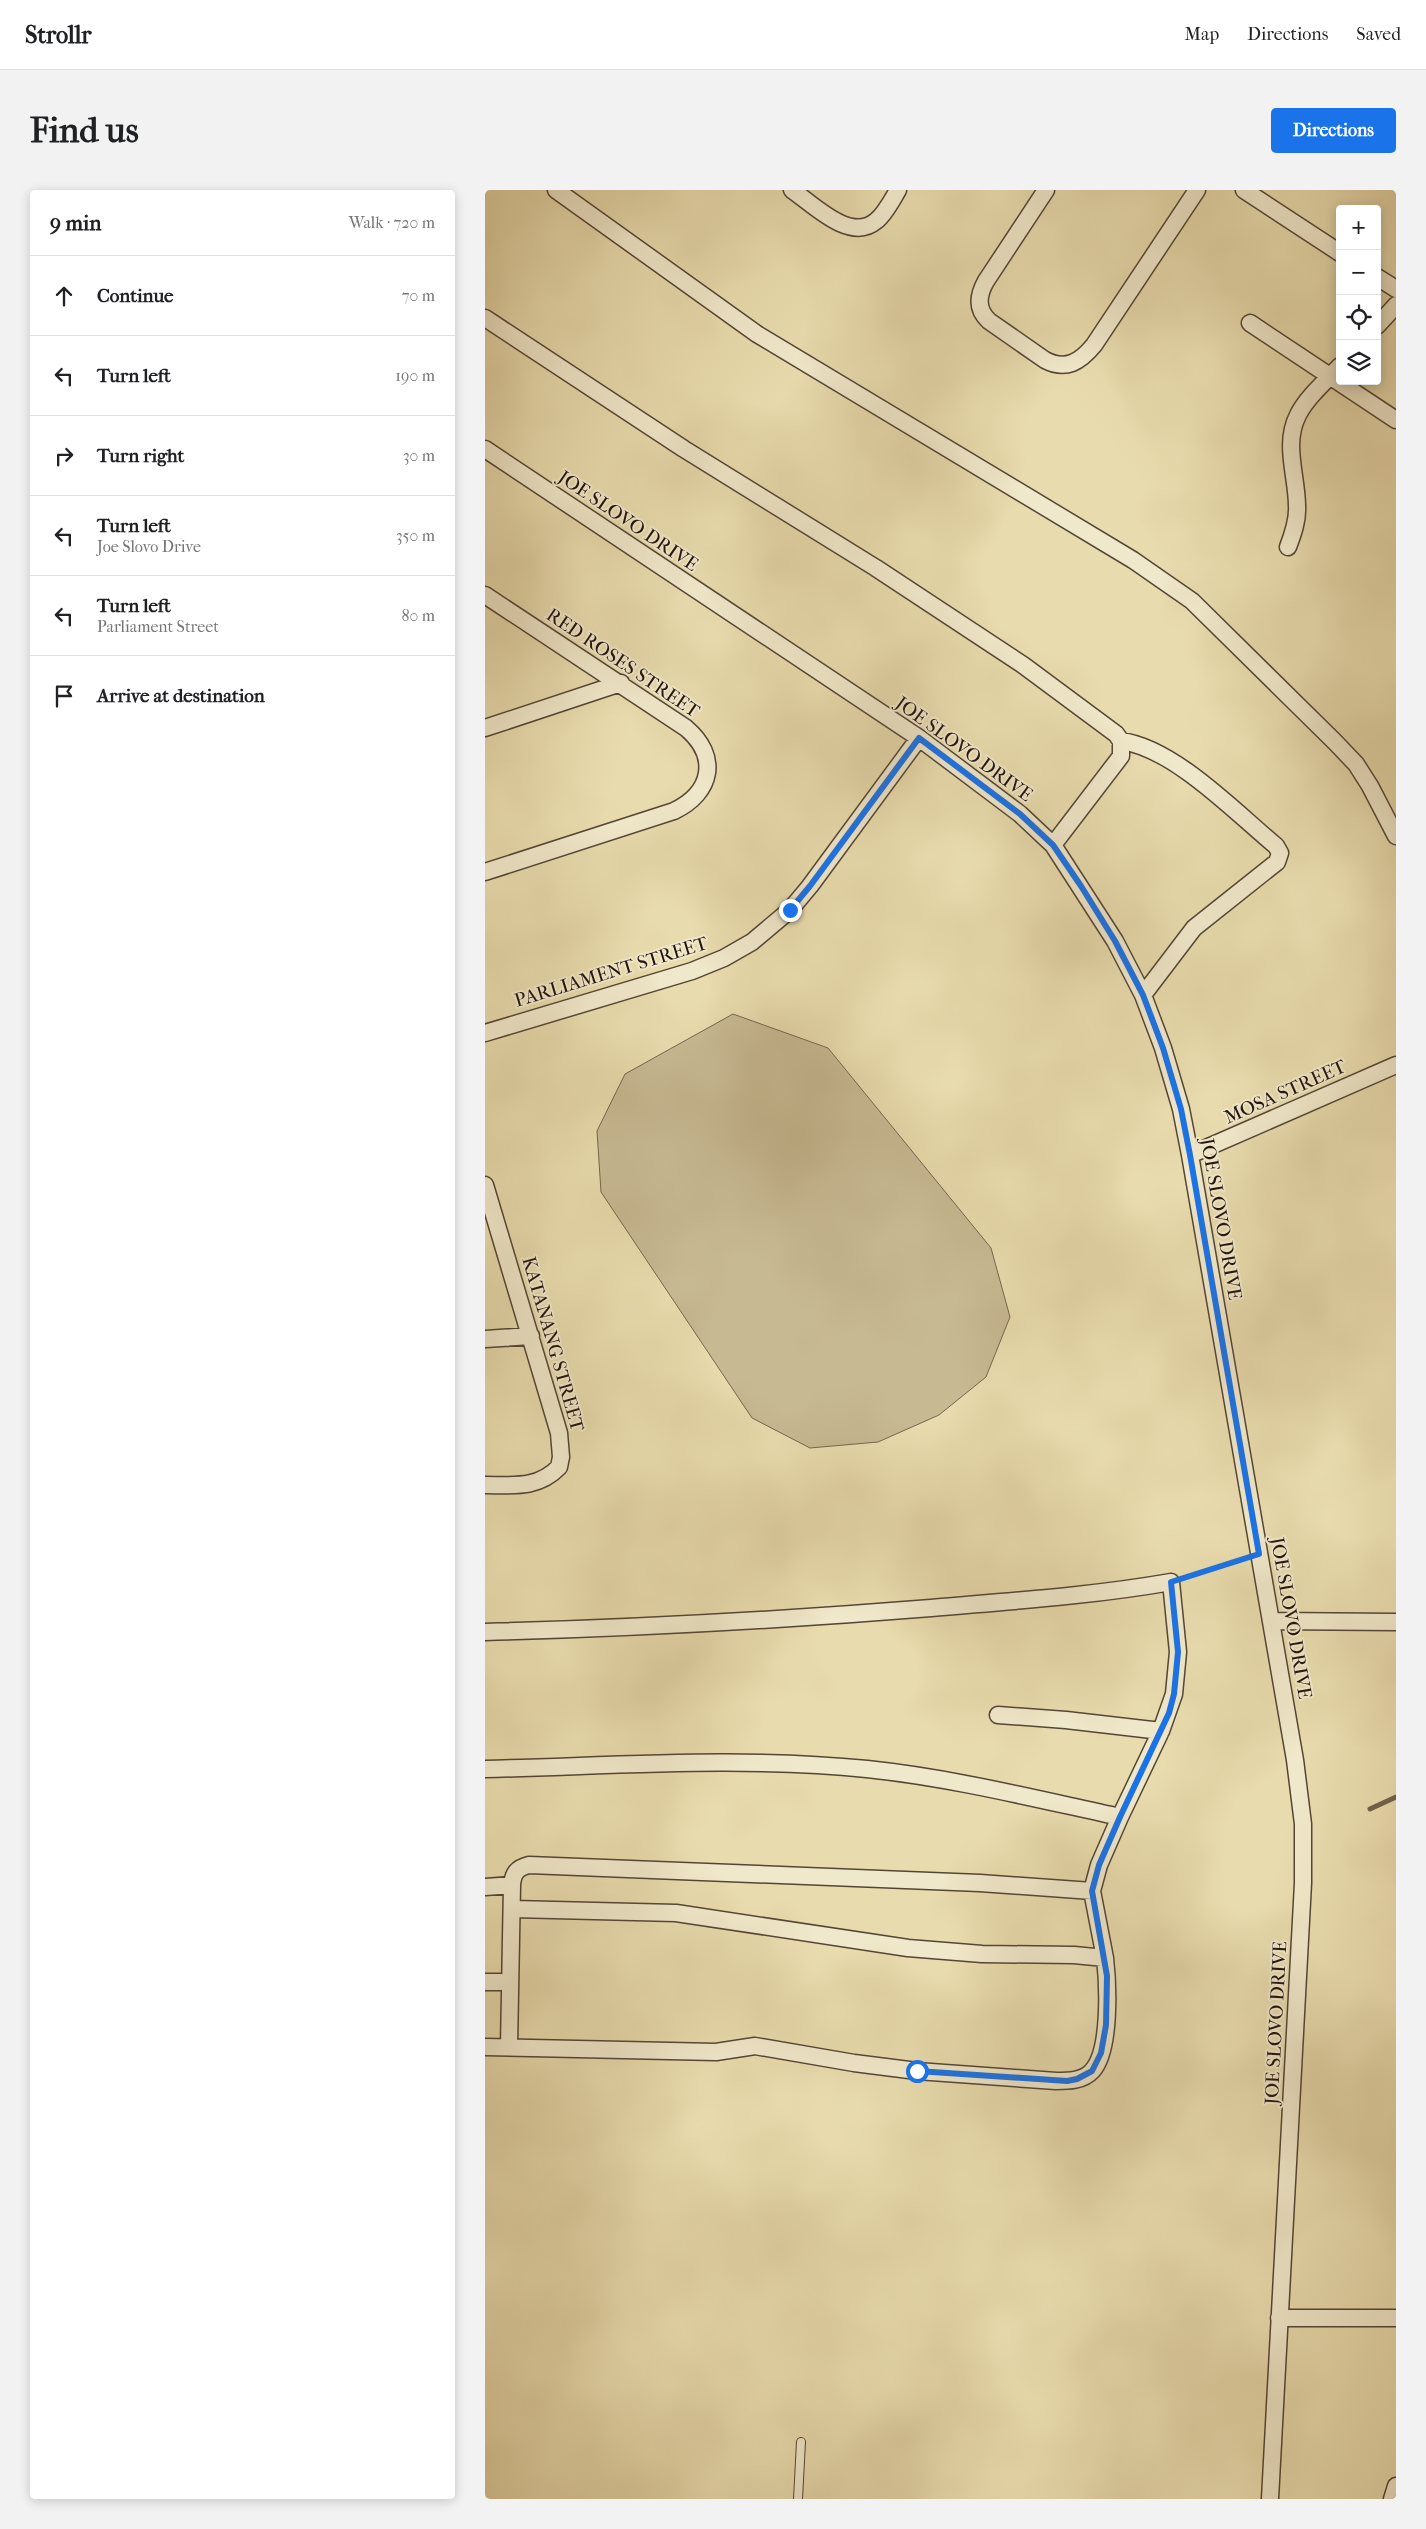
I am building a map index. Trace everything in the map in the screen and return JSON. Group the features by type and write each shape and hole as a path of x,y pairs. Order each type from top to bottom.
{"street":[{"path":"556,190 757,334 1163,579 1221,627 1355,764 1370,786 1396,836"},
{"path":"792,190 837,221 854,228 870,226 878,220 898,190"},
{"path":"1046,190 981,289 979,304 984,316 989,321 1045,360 1055,365 1065,366 1078,362 1094,345 1197,190"},
{"path":"1244,190 1336,250"},
{"path":"1381,280 1396,289"},
{"path":"1381,322 1396,305"},
{"path":"485,318 683,449 876,568 1023,665 1110,729 1121,741 1149,748 1179,765 1276,846 1280,853 1277,862 1185,937 1143,995"},
{"path":"1250,323 1335,371 1396,420"},
{"path":"1288,547 1295,528 1298,507 1291,448 1292,430 1298,414 1335,371"},
{"name":"JOE SLOVO DRIVE","path":"485,449 919,738 1013,808 1053,845 1115,941 1143,995 1163,1048 1181,1109 1299,1791 1304,1855 1270,2499"},
{"name":"RED ROSES STREET","path":"485,595 621,683 686,728 700,741 706,753 707,774 697,795 687,805 660,817 485,872"},
{"path":"485,728 621,683"},
{"name":"PARLIAMENT STREET","path":"485,1033 692,970 724,958 752,942 790,910 810,886 919,738"},
{"path":"1053,845 1121,756 1121,741"},
{"name":"MOSA STREET","path":"1190,1155 1396,1065"},
{"name":"KATANANG STREET","path":"485,1485 527,1485 539,1482 559,1468 561,1457 559,1433 486,1191"},
{"path":"485,1338 531,1336"},
{"path":"485,1632 621,1629 859,1614 1088,1594 1171,1582 1178,1652 1174,1694 1161,1731 1099,1865 1092,1891 1105,1958 1108,1997 1101,2053 1092,2071 1077,2079 1067,2081 917,2071 854,2063 755,2046 715,2052 509,2046 485,2047"},
{"path":"1271,1621 1396,1622"},
{"path":"998,1715 1066,1720 1161,1731"},
{"path":"485,1769 720,1763 866,1768 988,1787 1120,1817"},
{"path":"509,2046 512,1885 515,1872 529,1865 980,1883 1092,1891"},
{"path":"485,1887 512,1885"},
{"path":"513,1909 676,1913 908,1948 982,1954 1074,1955 1105,1958"},
{"path":"485,1982 510,1982"},
{"path":"1279,2318 1396,2318"},
{"path":"1392,2499 1396,2486"}],"lane":[{"path":"797,2499 801,2442"}],"path":[{"path":"1171,1582 1259,1554"}],"shaded area":[{"path":"733,1014 828,1048 991,1248 1010,1317 986,1377 939,1415 878,1442 810,1448 752,1418 601,1192 597,1131 625,1074"}],"waterway":[{"path":"1370,1809 1396,1797"}],"route":[{"path":"790,910 810,886 872,799 919,738 1020,814 1053,845 1115,941 1143,995 1163,1048 1181,1109 1259,1554 1171,1582 1178,1652 1174,1694 1169,1713 1099,1865 1092,1891 1105,1958 1108,1997 1106,2025 1097,2064 1086,2076 1067,2081 917,2071"}]}
